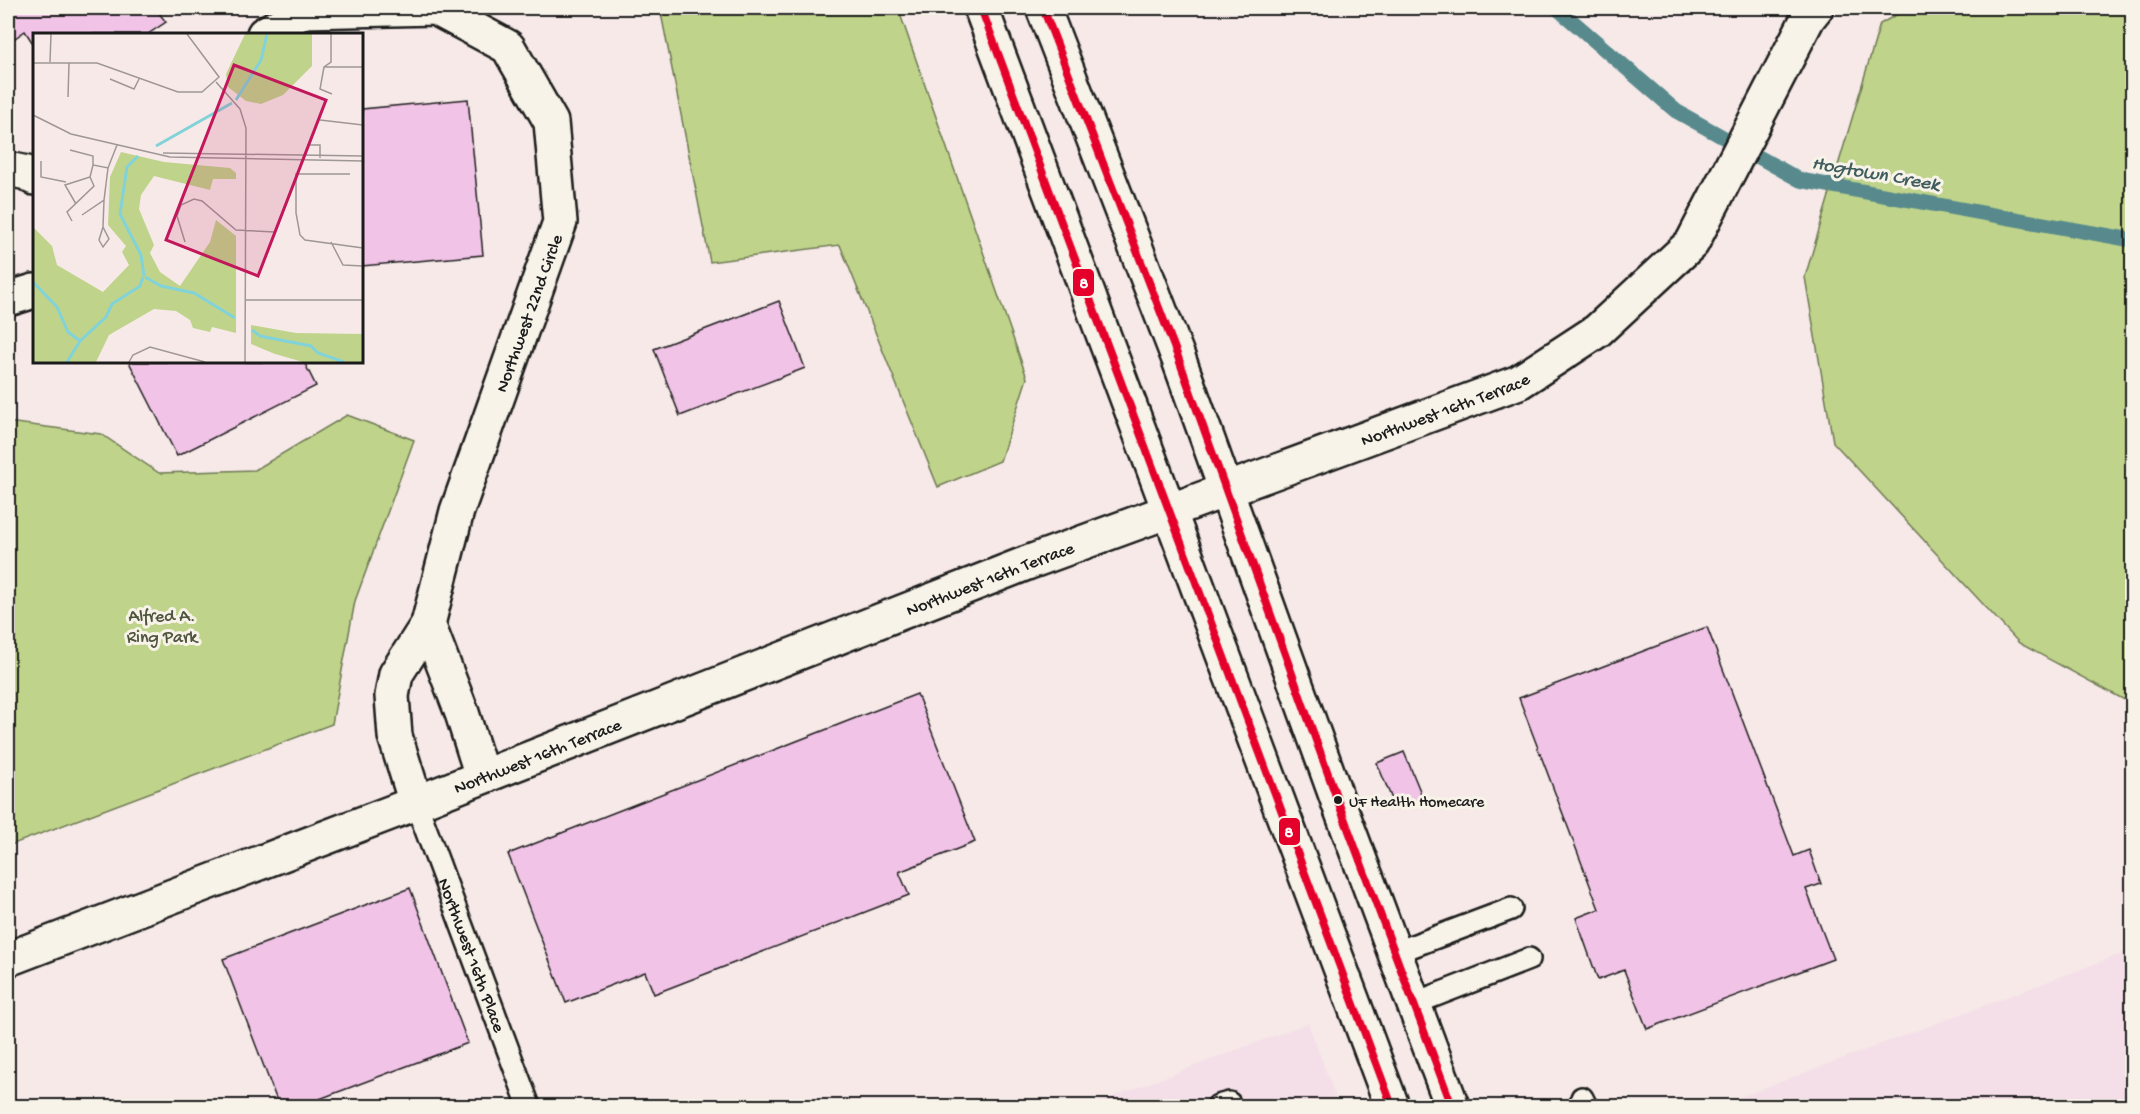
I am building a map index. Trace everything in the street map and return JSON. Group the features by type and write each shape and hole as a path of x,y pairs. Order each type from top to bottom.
{"street":[{"name":"Northwest 22nd Circle","path":"266,33 304,11 435,8 507,47 551,122 560,222 457,511 428,624 396,674 392,696 395,736 416,803"},
{"path":"981,8 1392,1107"},
{"path":"1043,8 1226,491 1452,1107"},
{"name":"Northwest 16th Terrace","path":"8,959 416,803 1027,563 1519,382 1597,331 1692,243 1812,13"},
{"path":"8,169 27,173 33,177"},
{"path":"8,299 33,291"},
{"path":"428,624 462,713 482,776"}],"lane":[{"name":"Northwest 16th Place","path":"416,803 530,1107"},
{"path":"1394,953 1510,909"},
{"path":"1413,1004 1529,959"},
{"path":"1218,1107 1229,1103 1230,1107"}],"shaded area":[{"path":"2132,950 2132,1106 1716,1106"},
{"path":"1308,1023 1339,1106 1089,1106"}],"green space":[{"path":"660,8 898,8 1027,378 1000,461 938,487 840,245 710,262"},
{"path":"1908,8 2132,8 2132,704 2019,643 1833,442 1805,277 1880,24"},
{"name":"Alfred A. Ring Park","path":"347,415 414,440 355,601 332,724 8,846 8,422 101,434 159,473 255,470"}],"building":[{"path":"8,8 155,8 166,22 150,33 33,33 33,43 25,31 8,43"},
{"path":"468,99 483,255 363,266 363,109"},
{"path":"779,301 805,368 680,416 654,349"},
{"path":"130,363 304,363 316,386 177,456"},
{"path":"1707,627 1794,856 1809,850 1821,884 1806,889 1833,959 1647,1029 1624,970 1598,980 1576,918 1599,909 1519,698"},
{"path":"917,694 975,842 899,872 909,895 654,994 645,972 566,1003 508,854"},
{"path":"1404,752 1423,798 1396,809 1377,763"},
{"path":"410,888 468,1043 301,1106 279,1106 223,959"}],"waterway":[{"name":"Hogtown Creek","path":"1557,8 1676,111 1800,180 2132,240"}],"transit line":[{"name":"8","path":"981,8 1392,1106"},
{"name":"8","path":"1043,8 1178,357 1340,807 1452,1106"}],"place":[{"name":"UF Health Homecare","path":"1338,800"}]}
